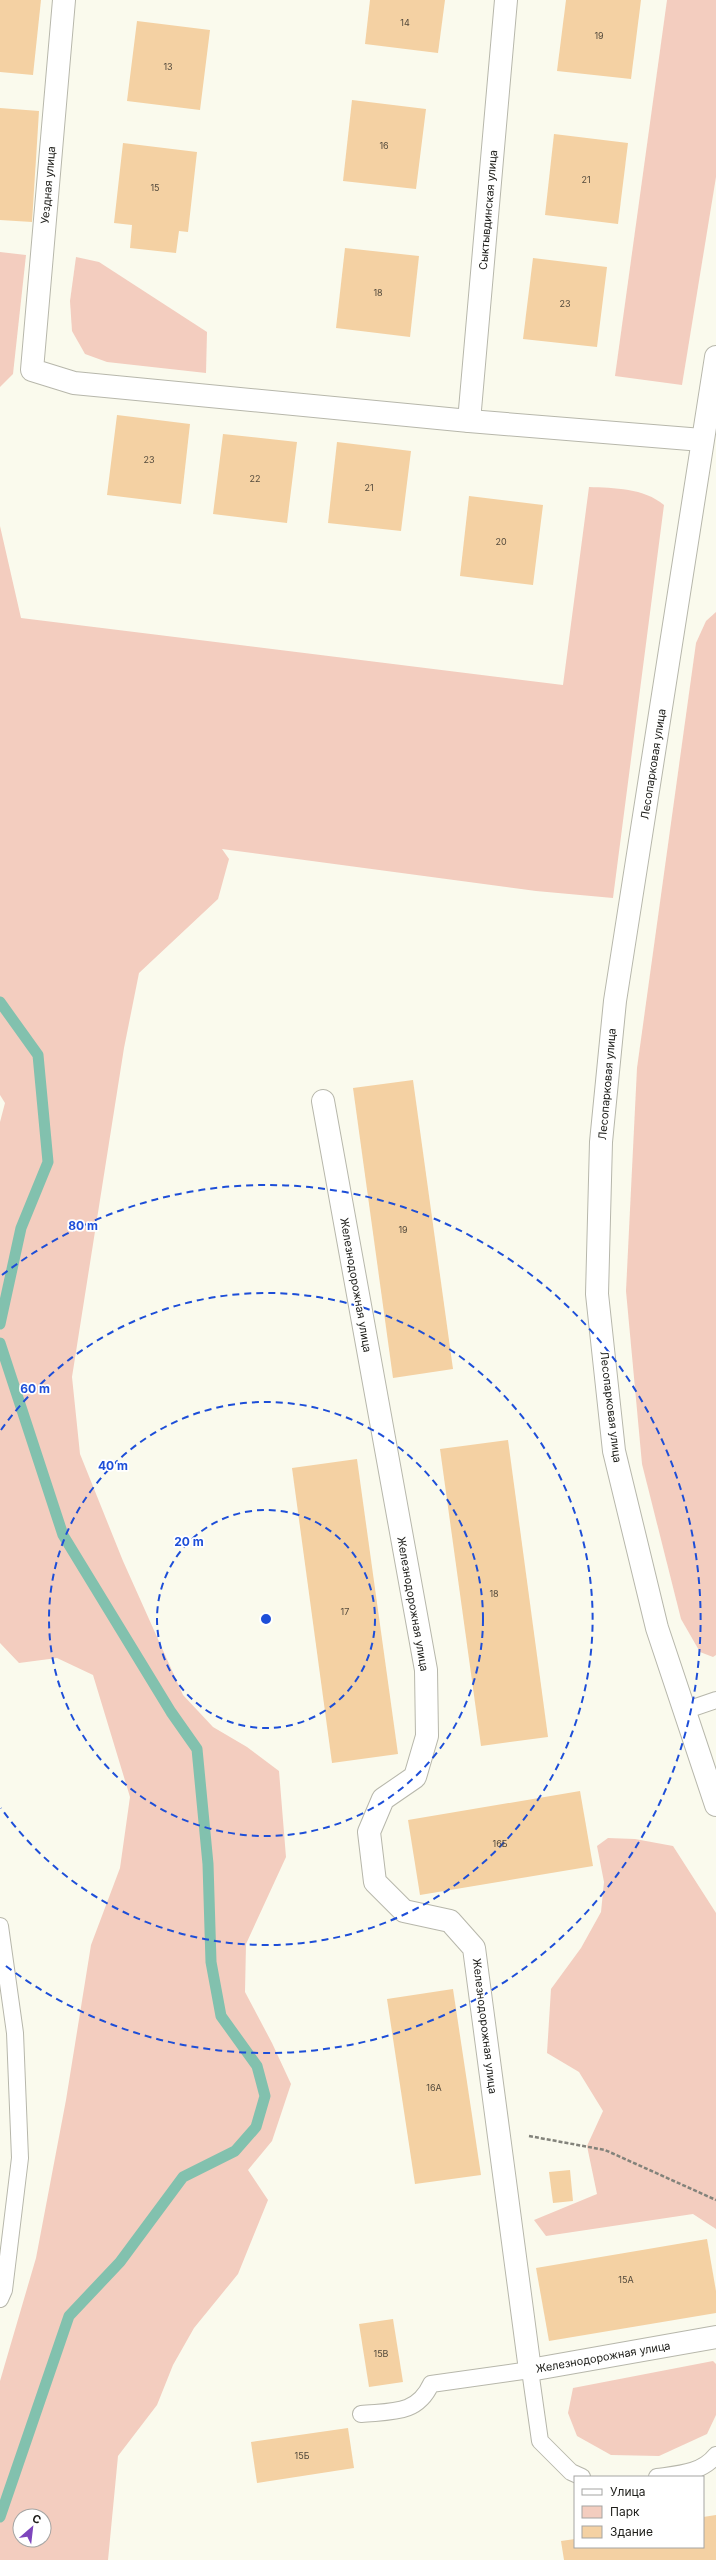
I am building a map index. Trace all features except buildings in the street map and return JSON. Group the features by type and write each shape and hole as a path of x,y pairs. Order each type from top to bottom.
{"street":[{"name":"Уездная улица","path":"64,0 32,370 74,383 469,421"},
{"name":"Сыктывдинская улица","path":"469,421 506,0"},
{"name":"Лесопарковая улица","path":"716,357 615,1001 601,1142 597,1294 614,1452 656,1628 716,1804"},
{"path":"469,421 702,440"},
{"name":"Железнодорожная улица","path":"323,1101 426,1670 427,1736 415,1777 383,1799 369,1832 375,1882 404,1911 450,1921 474,1948 530,2370 716,2337"}],"lane":[{"path":"684,1711 716,1700"},
{"path":"0,1926 15,2033 20,2158 4,2290 0,2299"},
{"path":"361,2414 407,2410 426,2396 431,2384 530,2370 540,2441 571,2472 580,2476"},
{"path":"666,2476 688,2473 710,2462 716,2454"}],"path":[{"path":"498,2131 605,2150 716,2200"}],"green space":[{"path":"667,0 716,0 716,177 682,385 615,376"},
{"path":"0,252 26,255 13,374 0,387"},
{"path":"76,257 99,262 207,332 206,373 107,362 85,354 72,331 70,301"},
{"path":"589,487 638,492 656,499 664,505 613,898 536,891 222,849 229,859 218,899 139,973 124,1048 72,1377 80,1454 123,1561 183,1695 213,1727 247,1747 279,1771 286,1857 246,1944 245,1992 272,2043 291,2084 272,2141 248,2170 268,2200 238,2274 194,2328 173,2365 157,2405 118,2456 108,2560 0,2560 0,2381 36,2258 66,2100 91,1945 120,1868 130,1797 93,1675 57,1658 19,1663 0,1643 0,1122 5,1103 0,1095 0,526 21,618 563,685"},
{"path":"716,612 716,1655 713,1657 700,1652 681,1619 642,1464 626,1291 637,1068 696,643 706,621"},
{"path":"608,1838 635,1839 673,1846 716,1913 716,2229 693,2214 546,2236 534,2220 597,2194 587,2146 603,2111 579,2072 547,2053 551,1989 581,1948 601,1912 604,1882 597,1846"},
{"path":"713,2361 716,2364 716,2415 707,2434 659,2456 611,2455 577,2436 568,2413 573,2388"}],"waterway":[{"path":"0,1002 38,1055 48,1162 21,1228 0,1324"},
{"path":"0,1343 63,1535 171,1712 197,1749 208,1864 211,1962 221,2016 257,2066 265,2096 256,2127 235,2151 183,2177 120,2262 69,2316 0,2517"}]}
